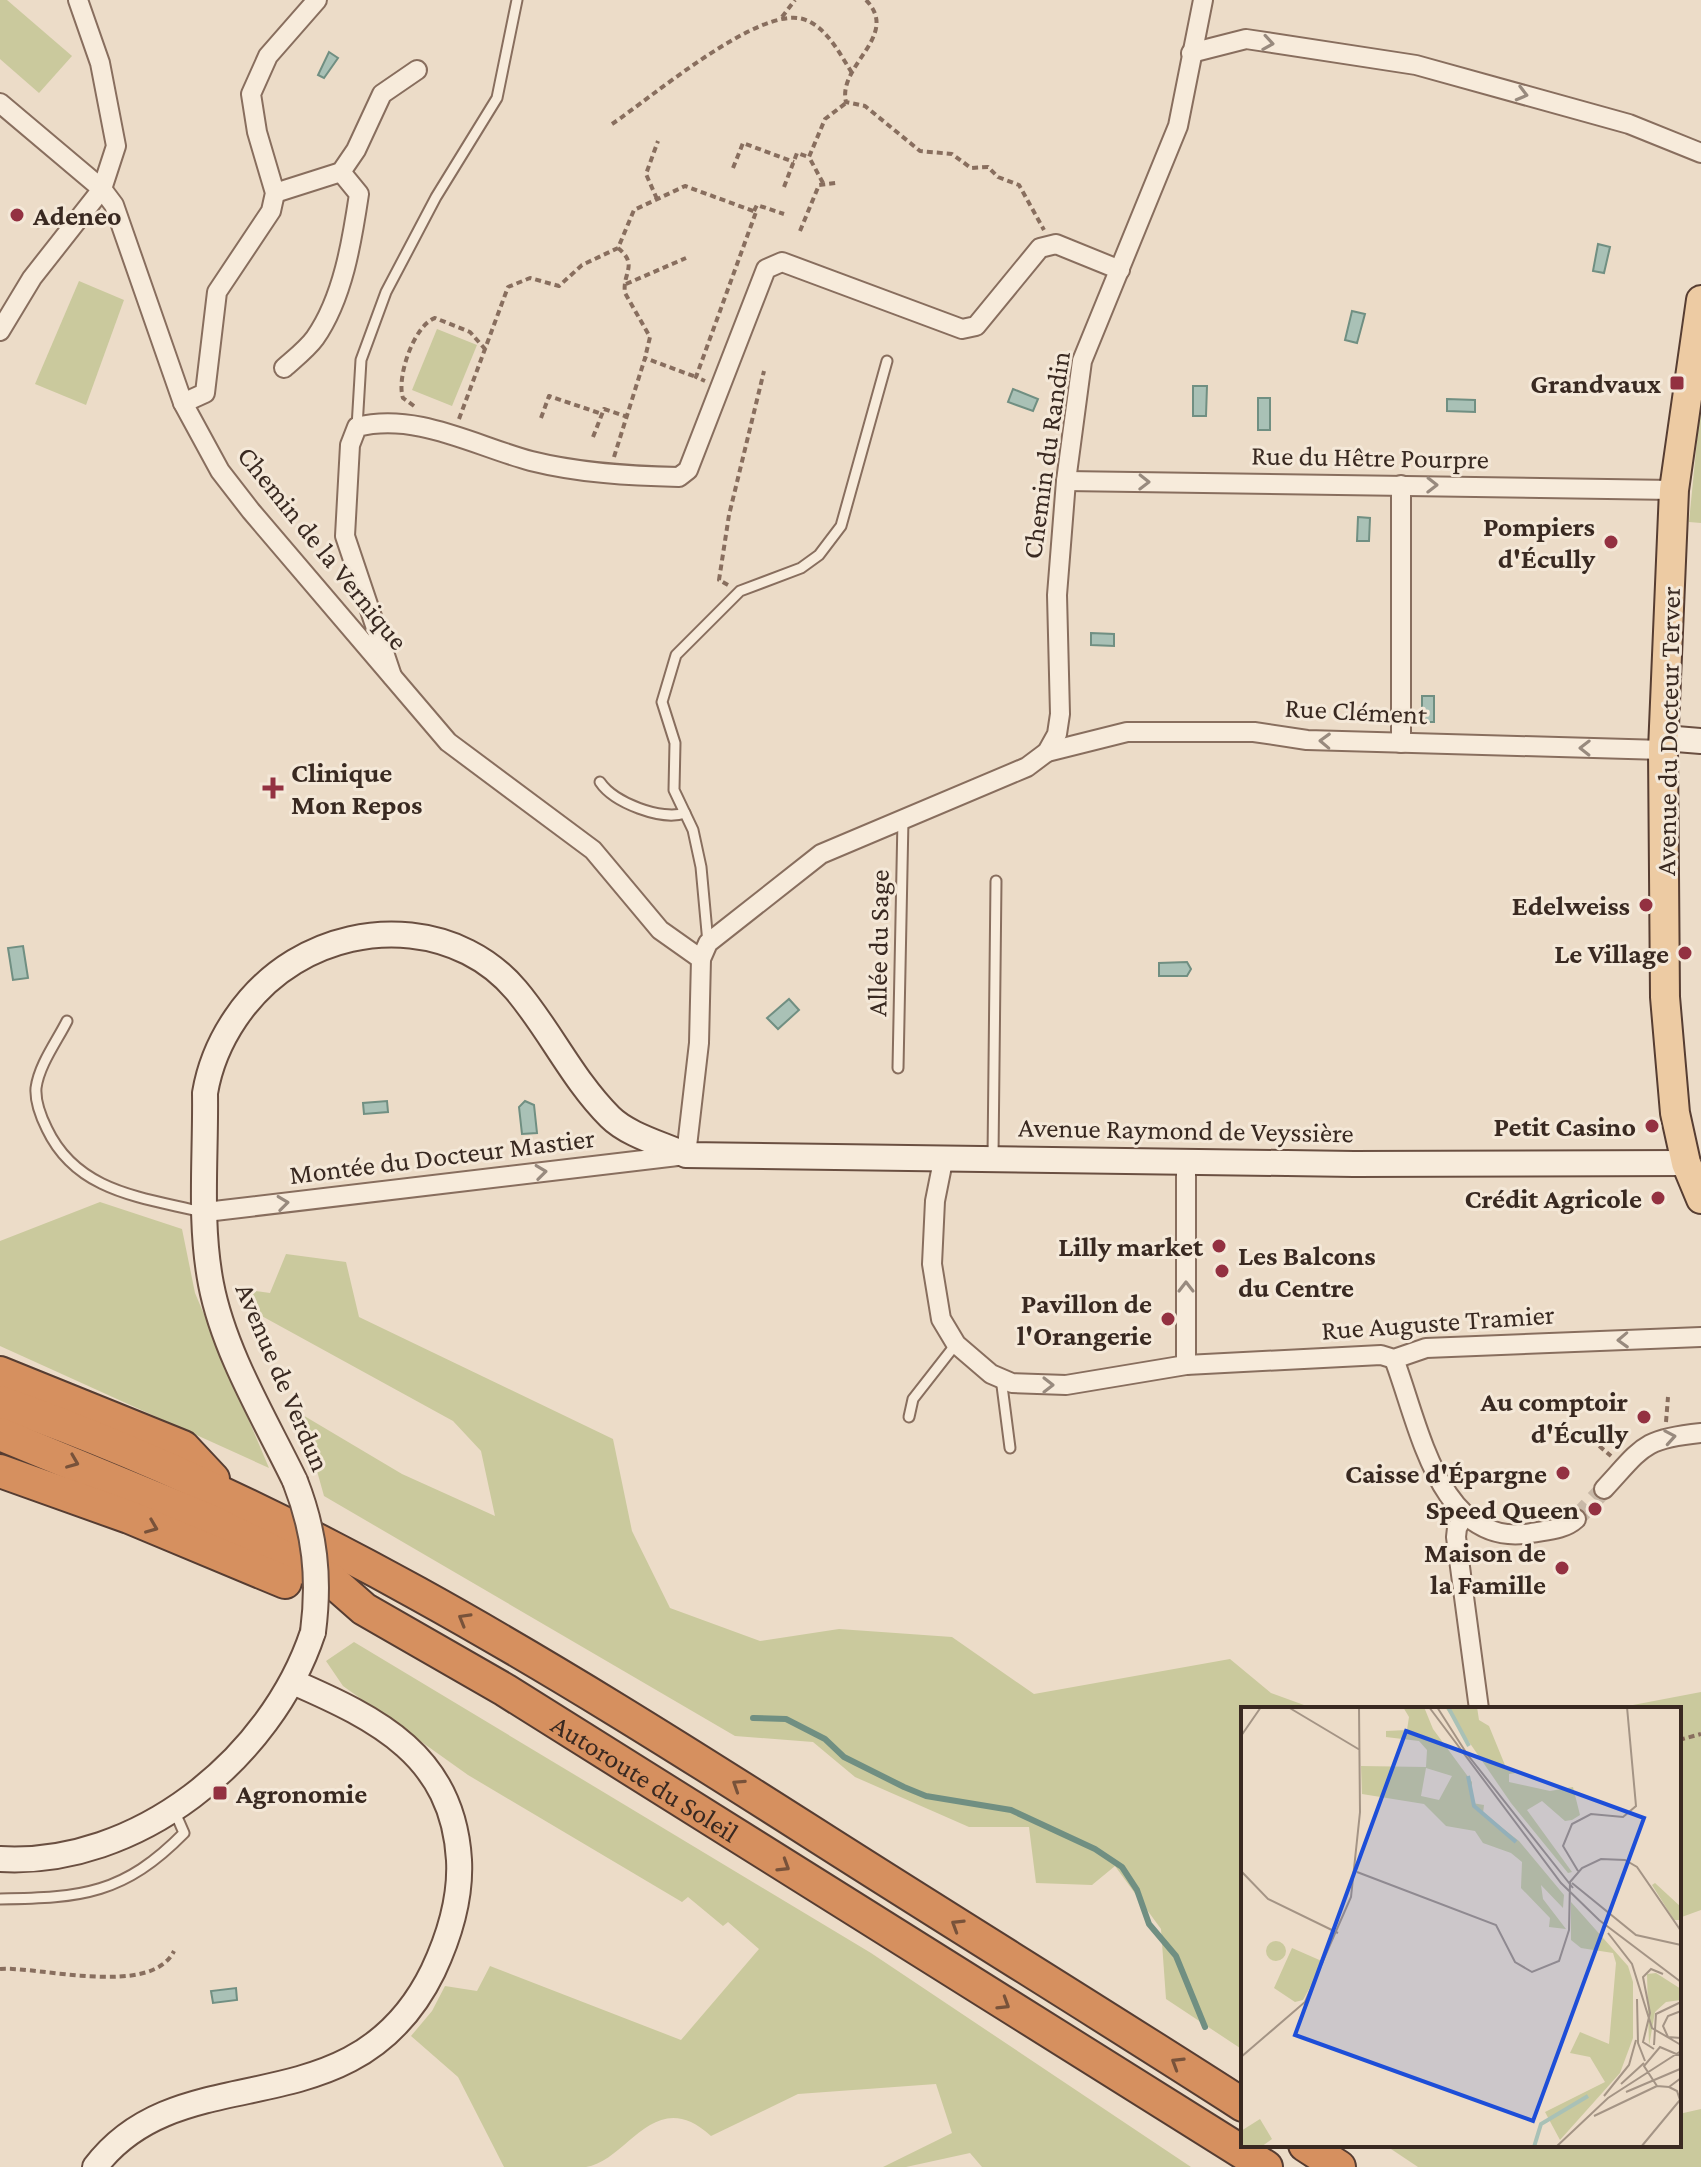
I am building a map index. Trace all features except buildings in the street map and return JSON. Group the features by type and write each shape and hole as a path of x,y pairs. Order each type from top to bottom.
{"highway":[{"path":"0,1373 183,1447 226,1493"},
{"name":"Autoroute du Soleil","path":"0,1402 174,1468 373,1567 680,1749 1241,2104"},
{"name":"Autoroute du Soleil","path":"0,1434 206,1519 331,1580 364,1609 505,1690 1266,2167"},
{"path":"0,1471 159,1529 324,1600 364,1609"},
{"path":"1308,2147 1339,2167"}],"main road":[{"name":"Avenue du Docteur Terver","path":"1701,300 1674,490 1664,744 1665,997 1677,1133 1693,1163 1701,1199"},
{"path":"1664,744 1697,741"},
{"name":"Avenue de Verdun","path":"0,1859 22,1860 77,1851 130,1833 174,1810 225,1765 277,1707 293,1682 313,1632 317,1590 315,1552 295,1481 217,1310 206,1256 205,1093 209,1069 232,1023 250,999 288,966 328,945 396,934 440,940 490,966 531,1008 563,1060 610,1117 686,1155"},
{"name":"Avenue Raymond de Veyssière","path":"686,1155 944,1156 1186,1162 1693,1163"},
{"path":"95,2167 122,2137 159,2115 308,2078 340,2067 364,2052 401,2017 427,1982 438,1960 453,1918 459,1866 455,1828 446,1800 425,1765 397,1736 358,1712 293,1682"}],"street":[{"path":"0,331 32,278 102,189 116,146 115,128 100,63 78,0"},
{"path":"183,403 205,393 217,292 271,211 275,193 257,132 251,94 268,56 317,0"},
{"name":"Chemin du Randin","path":"1047,752 1057,734 1060,714 1057,595 1066,481 1082,361 1178,126 1198,2"},
{"path":"1191,53 1246,39 1416,65 1629,124 1701,153"},
{"path":"275,193 341,172 356,150 382,94 406,74 417,70"},
{"name":"Chemin de la Vernique","path":"0,103 102,189 120,216 183,403 220,471 275,542 448,742 593,850 660,930 705,951"},
{"path":"284,368 315,339 332,304 353,237 359,194 341,172"},
{"path":"392,676 345,536 350,445 357,427 376,422 415,425 534,461 614,475 679,477 688,470 766,269 782,262 962,329 976,326 1040,248 1056,244 1120,270"},
{"name":"Rue du Hêtre Pourpre","path":"1066,481 1674,490"},
{"path":"1401,485 1401,743"},
{"name":"Rue Clément","path":"1047,752 1127,732 1254,732 1307,740 1401,743 1664,744"},
{"path":"686,1155 699,1043 705,951 821,854 1027,767 1047,752"},
{"name":"Montée du Docteur Mastier","path":"206,1212 686,1155"},
{"name":"Rue Auguste Tramier","path":"944,1156 935,1201 932,1264 941,1319 956,1344 980,1366 1012,1383 1066,1385 1186,1365 1381,1355 1394,1359 1426,1348 1701,1337"},
{"path":"1186,1162 1186,1365"},
{"path":"1394,1359 1436,1471 1461,1514 1483,1528 1506,1536 1568,1526 1576,1519"},
{"path":"1604,1489 1646,1444 1662,1437 1701,1433"},
{"path":"1461,1514 1456,1537 1479,1707"}],"lane":[{"path":"357,427 361,360 386,292 436,197 497,98 517,0"},
{"path":"705,951 701,867 693,830 674,790 675,743 662,702 676,655 740,591 801,568 819,555 841,526 887,361"},
{"path":"600,782 632,805 675,816 685,813"},
{"name":"Allée du Sage","path":"898,1068 903,819"},
{"path":"993,1157 996,881"},
{"path":"67,1021 36,1088 39,1113 58,1152 80,1173 123,1193 206,1212"},
{"path":"909,1417 913,1399 956,1344"},
{"path":"1001,1378 1010,1448"},
{"path":"0,1899 81,1896 145,1870 184,1833 174,1810"}],"path":[{"path":"782,18 795,0"},
{"path":"809,157 825,119 846,102 852,73 878,30 873,7 866,0"},
{"path":"612,124 731,41 756,26 782,18 805,20 818,28 852,73"},
{"path":"846,102 865,106 920,151 952,154 971,168 988,167 998,177 1019,185 1029,198 1036,220 1056,244"},
{"path":"657,199 646,174 658,141"},
{"path":"733,168 743,143 794,162"},
{"path":"784,187 797,153 809,157 823,183"},
{"path":"800,231 819,185 836,183"},
{"path":"452,436 508,287 530,278 559,286 582,265 618,248 634,210 685,186 754,211"},
{"path":"696,377 757,205 784,214"},
{"path":"613,459 650,337 624,285 631,266 628,256 618,248"},
{"path":"624,285 686,258"},
{"path":"420,408 408,403 400,391 410,355 424,324 435,318 470,332 485,349"},
{"path":"645,358 719,386"},
{"path":"740,591 719,580 729,515 764,371"},
{"path":"541,418 549,396 602,414"},
{"path":"593,437 604,409 628,417"},
{"path":"1667,1432 1668,1397"},
{"path":"1584,1433 1618,1463"},
{"path":"1681,1739 1701,1734"},
{"path":"0,1969 22,1968 99,1979 154,1968 170,1960 174,1951"}],"green space":[{"path":"0,0 7,0 72,56 39,93 0,59"},
{"path":"79,281 124,300 86,405 35,384"},
{"path":"437,329 477,345 452,406 412,390"},
{"path":"1701,400 1701,523 1689,522"},
{"path":"100,1202 182,1229 195,1293 269,1468 0,1346 0,1241"},
{"path":"286,1254 346,1262 359,1317 613,1439 632,1531 670,1608 760,1641 839,1629 952,1637 1034,1694 1230,1659 1271,1693 1310,1707 1241,1707 1241,2049 1166,1999 1161,1929 1115,1866 1092,1885 1036,1883 1029,1827 969,1827 855,1777 813,1742 735,1736 324,1496 301,1414 402,1474 495,1516 481,1451 453,1421 249,1309 236,1288 270,1293"},
{"path":"354,1642 871,1953 1191,2167 982,2167 970,2153 906,2167 883,2167 952,2133 936,2084 798,2094 711,2136 691,2122 673,2118 657,2121 601,2162 586,2167 504,2167 458,2077 411,2036 432,2011 445,1986 477,1991 490,1966 681,2040 759,1949 728,1922 723,1926 688,1897 682,1902 468,1775 343,1686 326,1661"},
{"path":"1701,1692 1701,1910 1681,1917 1681,1707 1622,1707"},
{"path":"1701,2109 1701,2167 1418,2167 1388,2147 1681,2147 1681,2114"}],"shaded area":[{"path":"329,52 338,58 324,78 318,75"},
{"path":"1598,244 1610,247 1604,273 1593,271"},
{"path":"1352,311 1365,314 1357,343 1345,340"},
{"path":"1193,386 1207,386 1206,416 1193,416"},
{"path":"1013,389 1038,399 1033,411 1008,402"},
{"path":"1258,398 1270,398 1270,430 1258,430"},
{"path":"1447,399 1475,400 1475,412 1447,411"},
{"path":"1358,517 1370,518 1369,541 1357,541"},
{"path":"1091,633 1114,634 1114,646 1091,645"},
{"path":"1422,696 1434,696 1434,722 1422,722"},
{"path":"23,946 28,978 13,980 8,948"},
{"path":"1187,962 1191,969 1187,976 1159,976 1159,963"},
{"path":"789,999 799,1010 778,1029 767,1018"},
{"path":"387,1101 388,1112 364,1114 363,1103"},
{"path":"525,1101 534,1105 537,1133 522,1134 519,1107"},
{"path":"236,1988 237,2000 213,2003 211,1991"}],"waterway":[{"path":"753,1718 786,1719 825,1739 844,1757 904,1787 926,1796 1011,1810 1095,1849 1122,1867 1137,1890 1149,1924 1176,1956 1205,2027"}],"tunnel":[{"path":"1576,1519 1604,1489"}],"place":[{"name":"Adeneo","path":"17,215"},
{"name":"Grandvaux","path":"1677,383"},
{"name":"Pompiers d'Écully","path":"1611,542"},
{"name":"Clinique Mon Repos","path":"273,788"},
{"name":"Edelweiss","path":"1646,905"},
{"name":"Le Village","path":"1685,953"},
{"name":"Petit Casino","path":"1652,1126"},
{"name":"Crédit Agricole","path":"1658,1198"},
{"name":"Lilly market","path":"1219,1246"},
{"name":"Les Balcons du Centre","path":"1222,1271"},
{"name":"Pavillon de l'Orangerie","path":"1168,1319"},
{"name":"Au comptoir d'Écully","path":"1644,1417"},
{"name":"Caisse d'Épargne","path":"1563,1473"},
{"name":"Speed Queen","path":"1595,1509"},
{"name":"Maison de la Famille","path":"1562,1568"},
{"name":"Agronomie","path":"220,1793"}]}
